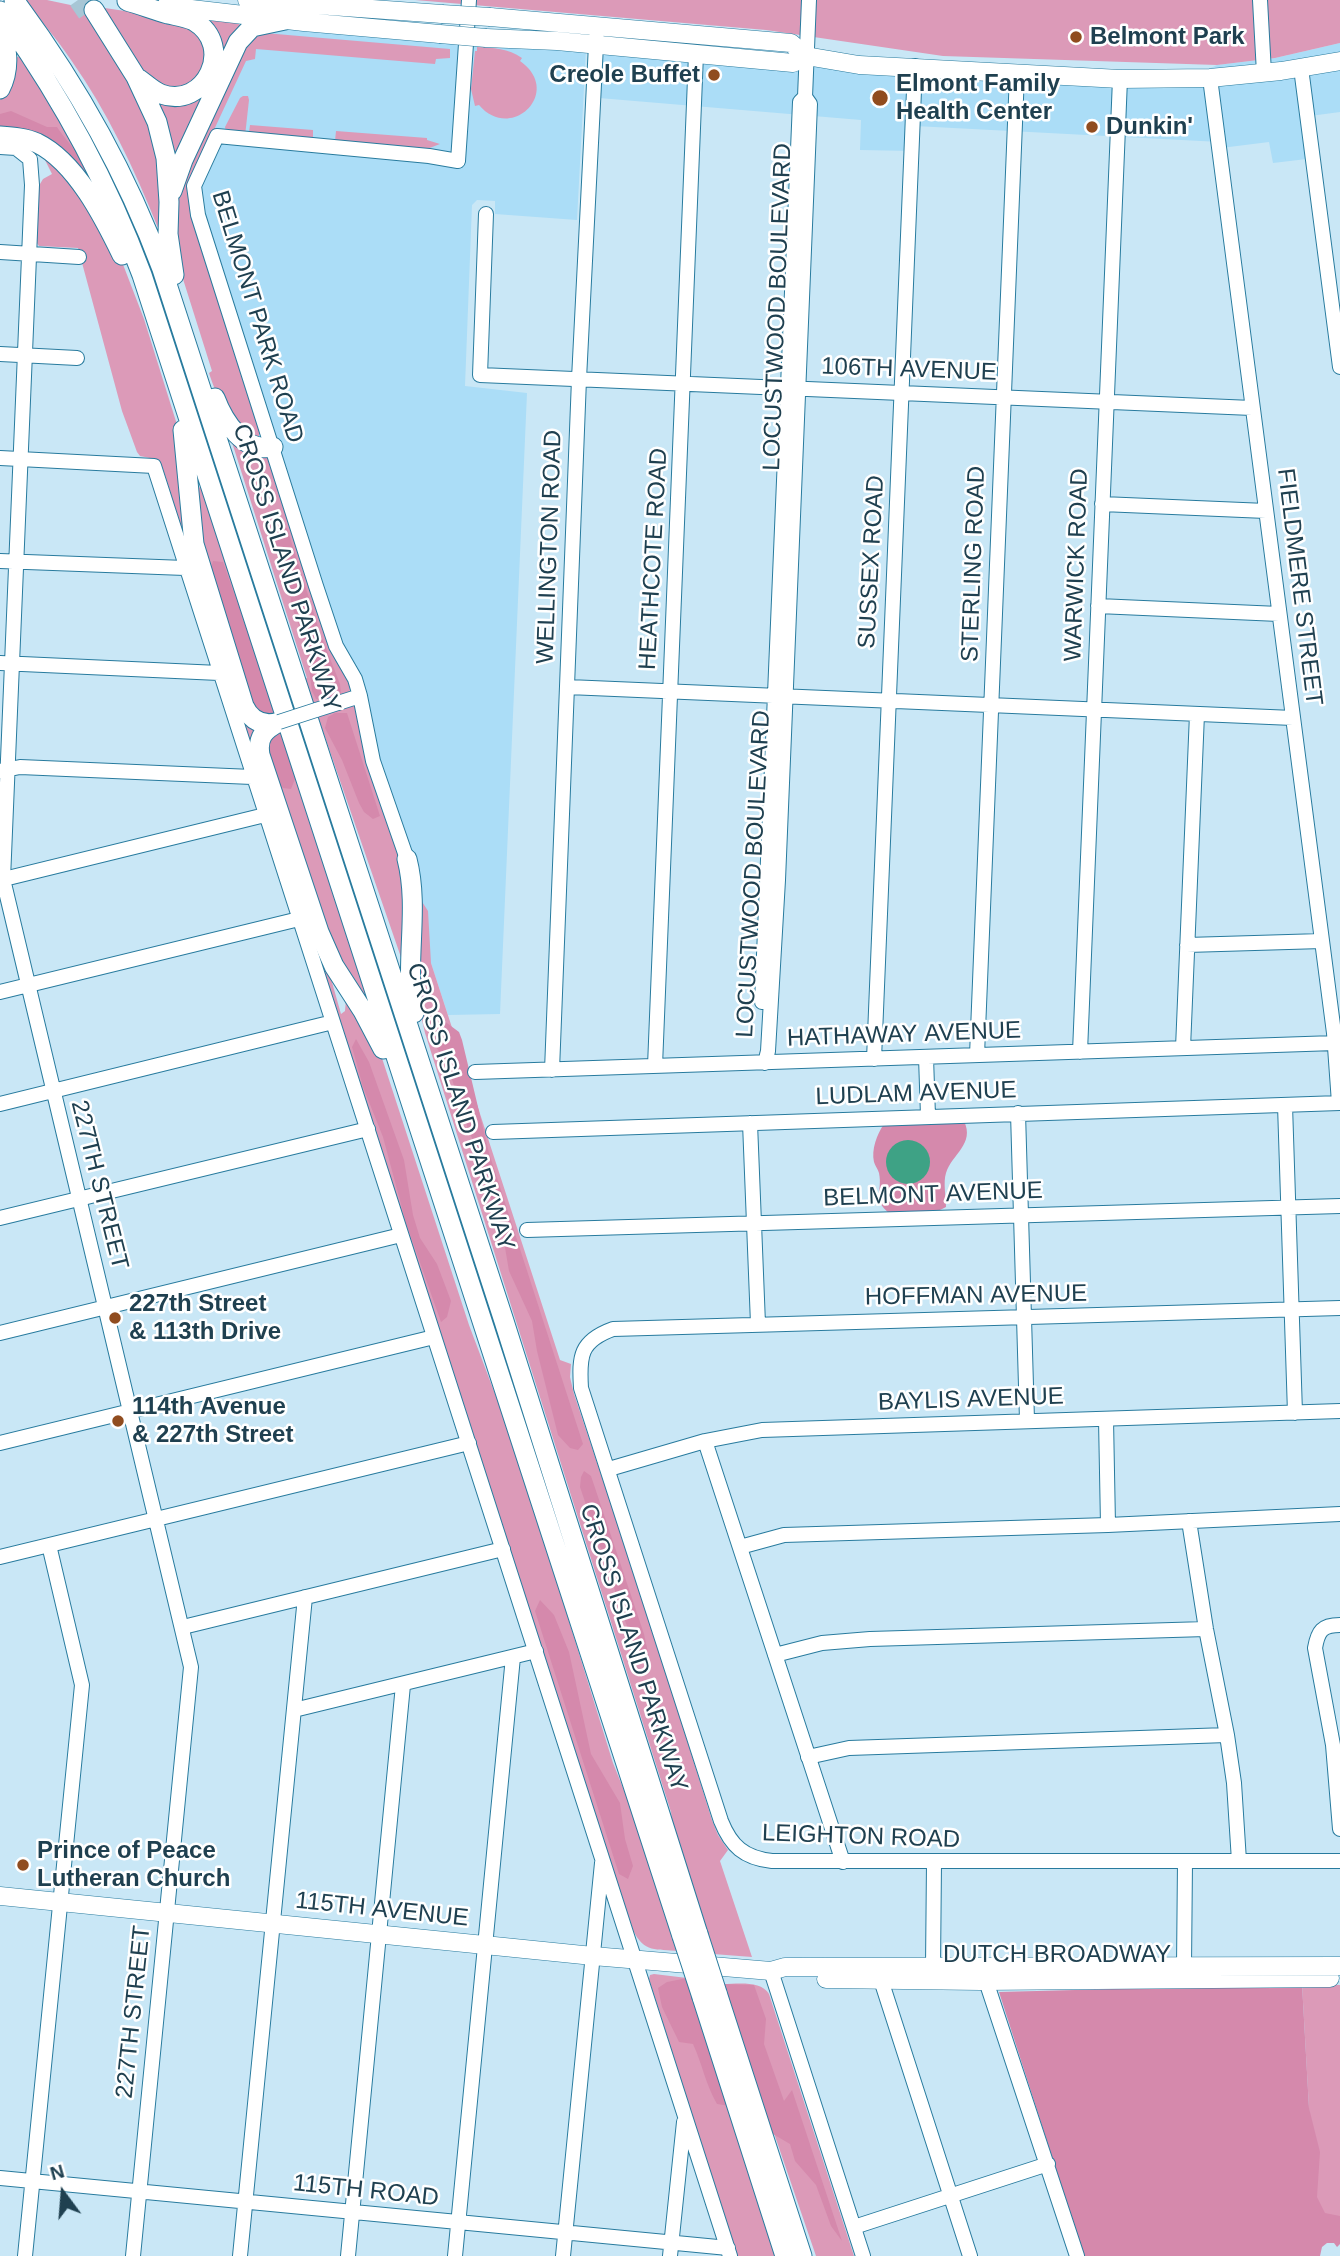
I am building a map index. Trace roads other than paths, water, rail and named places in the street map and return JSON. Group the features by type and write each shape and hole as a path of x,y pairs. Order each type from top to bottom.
{"highway":[{"name":"CROSS ISLAND PARKWAY","path":"13,0 71,83 110,149 151,239 186,339 433,1103 690,1935"},
{"path":"124,1 192,20 208,34 215,54 207,79 183,95 161,94 136,77"},
{"name":"CROSS ISLAND PARKWAY","path":"0,11 50,83 89,152 128,237 410,1104 710,1995 802,2256"},
{"path":"91,12 136,77 160,135 166,158 169,243 186,339 231,428 252,445 264,449 273,447"},
{"path":"169,202 183,160 238,41 252,27 285,20"},
{"path":"0,25 7,63 6,75 0,89"},
{"path":"0,136 38,144 52,152 72,173 110,230 158,327"},
{"path":"176,381 197,558 246,711 252,719 261,723 279,722"},
{"path":"279,722 262,734 259,751 315,921 334,966 363,1011 410,1104"},
{"path":"407,859 413,895 409,966 411,995 433,1103"},
{"name":"CROSS ISLAND PARKWAY","path":"710,1995 785,2256"}],"main road":[{"path":"247,0 597,25 791,43 806,56 859,65 915,66 1017,74 1120,79 1210,78 1340,61"},
{"path":"124,1 285,20 793,63 806,56"},
{"name":"115TH AVENUE","path":"0,1896 593,1956 769,1970"},
{"name":"DUTCH BROADWAY","path":"769,1970 785,1978 880,1973 1338,1972"}],"street":[{"name":"BELMONT PARK ROAD","path":"407,859 373,761 355,680 336,646 198,215 194,186 217,136 458,161 469,0"},
{"name":"LOCUSTWOOD BOULEVARD","path":"765,1063 760,1051 772,880 799,223 800,102 805,97 809,0"},
{"path":"1260,0 1264,73"},
{"name":"WELLINGTON ROAD","path":"552,1070 579,379 597,25"},
{"name":"HEATHCOTE ROAD","path":"655,1066 696,54"},
{"name":"SUSSEX ROAD","path":"874,1059 915,66"},
{"path":"1301,68 1340,367"},
{"name":"STERLING ROAD","path":"977,1055 1017,74"},
{"name":"FIELDMERE STREET","path":"1210,78 1335,1043 1339,1103"},
{"name":"WARWICK ROAD","path":"1080,1052 1120,79"},
{"name":"227TH STREET","path":"0,147 16,148 30,159 32,185 16,561 6,664 2,880 191,1667 133,2256"},
{"name":"106TH AVENUE","path":"486,214 480,375 1252,408"},
{"path":"0,252 79,257"},
{"path":"0,354 77,358"},
{"path":"0,457 154,466 729,2252"},
{"path":"1102,504 1266,511"},
{"path":"0,561 185,568"},
{"path":"1098,606 1279,614"},
{"path":"6,664 219,673"},
{"path":"568,687 1293,718"},
{"path":"279,722 360,696"},
{"path":"1183,1048 1197,714"},
{"path":"3,770 20,766 252,777"},
{"path":"2,880 265,815"},
{"path":"0,992 299,919"},
{"path":"1187,945 1322,941"},
{"path":"0,1104 333,1022"},
{"name":"HATHAWAY AVENUE","path":"475,1072 1335,1043"},
{"path":"926,1057 928,1116"},
{"name":"LUDLAM AVENUE","path":"493,1132 1339,1103"},
{"path":"1285,1105 1295,1413"},
{"path":"1018,1114 1027,1420"},
{"path":"750,1123 758,1324"},
{"path":"0,1218 368,1129"},
{"name":"BELMONT AVENUE","path":"527,1230 1340,1206"},
{"path":"0,1333 401,1235"},
{"name":"HOFFMAN AVENUE","path":"613,1329 1340,1308"},
{"name":"LEIGHTON ROAD","path":"613,1329 597,1335 583,1349 579,1365 581,1388 721,1821 732,1843 747,1856 759,1860 934,1863 1340,1861"},
{"path":"0,1443 434,1337"},
{"name":"BAYLIS AVENUE","path":"609,1469 705,1441 762,1430 1340,1411"},
{"path":"1106,1419 1108,1525"},
{"path":"705,1441 843,1862"},
{"path":"0,1557 468,1443"},
{"path":"740,1547 784,1535 1108,1525 1340,1514"},
{"path":"1189,1521 1206,1629 1227,1735 1234,1783 1239,1861"},
{"path":"25,2256 82,1685 49,1545"},
{"path":"183,1626 503,1549"},
{"path":"240,2256 305,1597"},
{"path":"1340,1625 1323,1628 1318,1633 1315,1648 1333,1745 1340,1829"},
{"path":"775,1655 822,1643 870,1639 1206,1629"},
{"path":"294,1710 536,1651"},
{"path":"455,2256 513,1657"},
{"path":"348,2256 403,1685"},
{"path":"808,1757 849,1748 1227,1735"},
{"path":"563,2256 603,1858"},
{"path":"1185,1862 1185,1973"},
{"path":"933,1973 934,1863"},
{"path":"769,1970 863,2256"},
{"path":"880,1973 970,2256"},
{"path":"985,1974 1077,2256"},
{"path":"671,2250 685,2114"},
{"path":"854,2227 1048,2164"},
{"name":"115TH ROAD","path":"0,2178 565,2233 671,2250 729,2252"}],"tunnel":[{"path":"78,0 87,13"}],"place":[{"name":"Belmont Park","path":"1076,37"},
{"name":"Creole Buffet","path":"714,75"},
{"name":"Elmont Family Health Center","path":"880,98"},
{"name":"Dunkin'","path":"1092,127"},
{"name":"227th Street & 113th Drive","path":"115,1318"},
{"name":"114th Avenue & 227th Street","path":"118,1421"},
{"name":"Prince of Peace Lutheran Church","path":"23,1865"}]}
